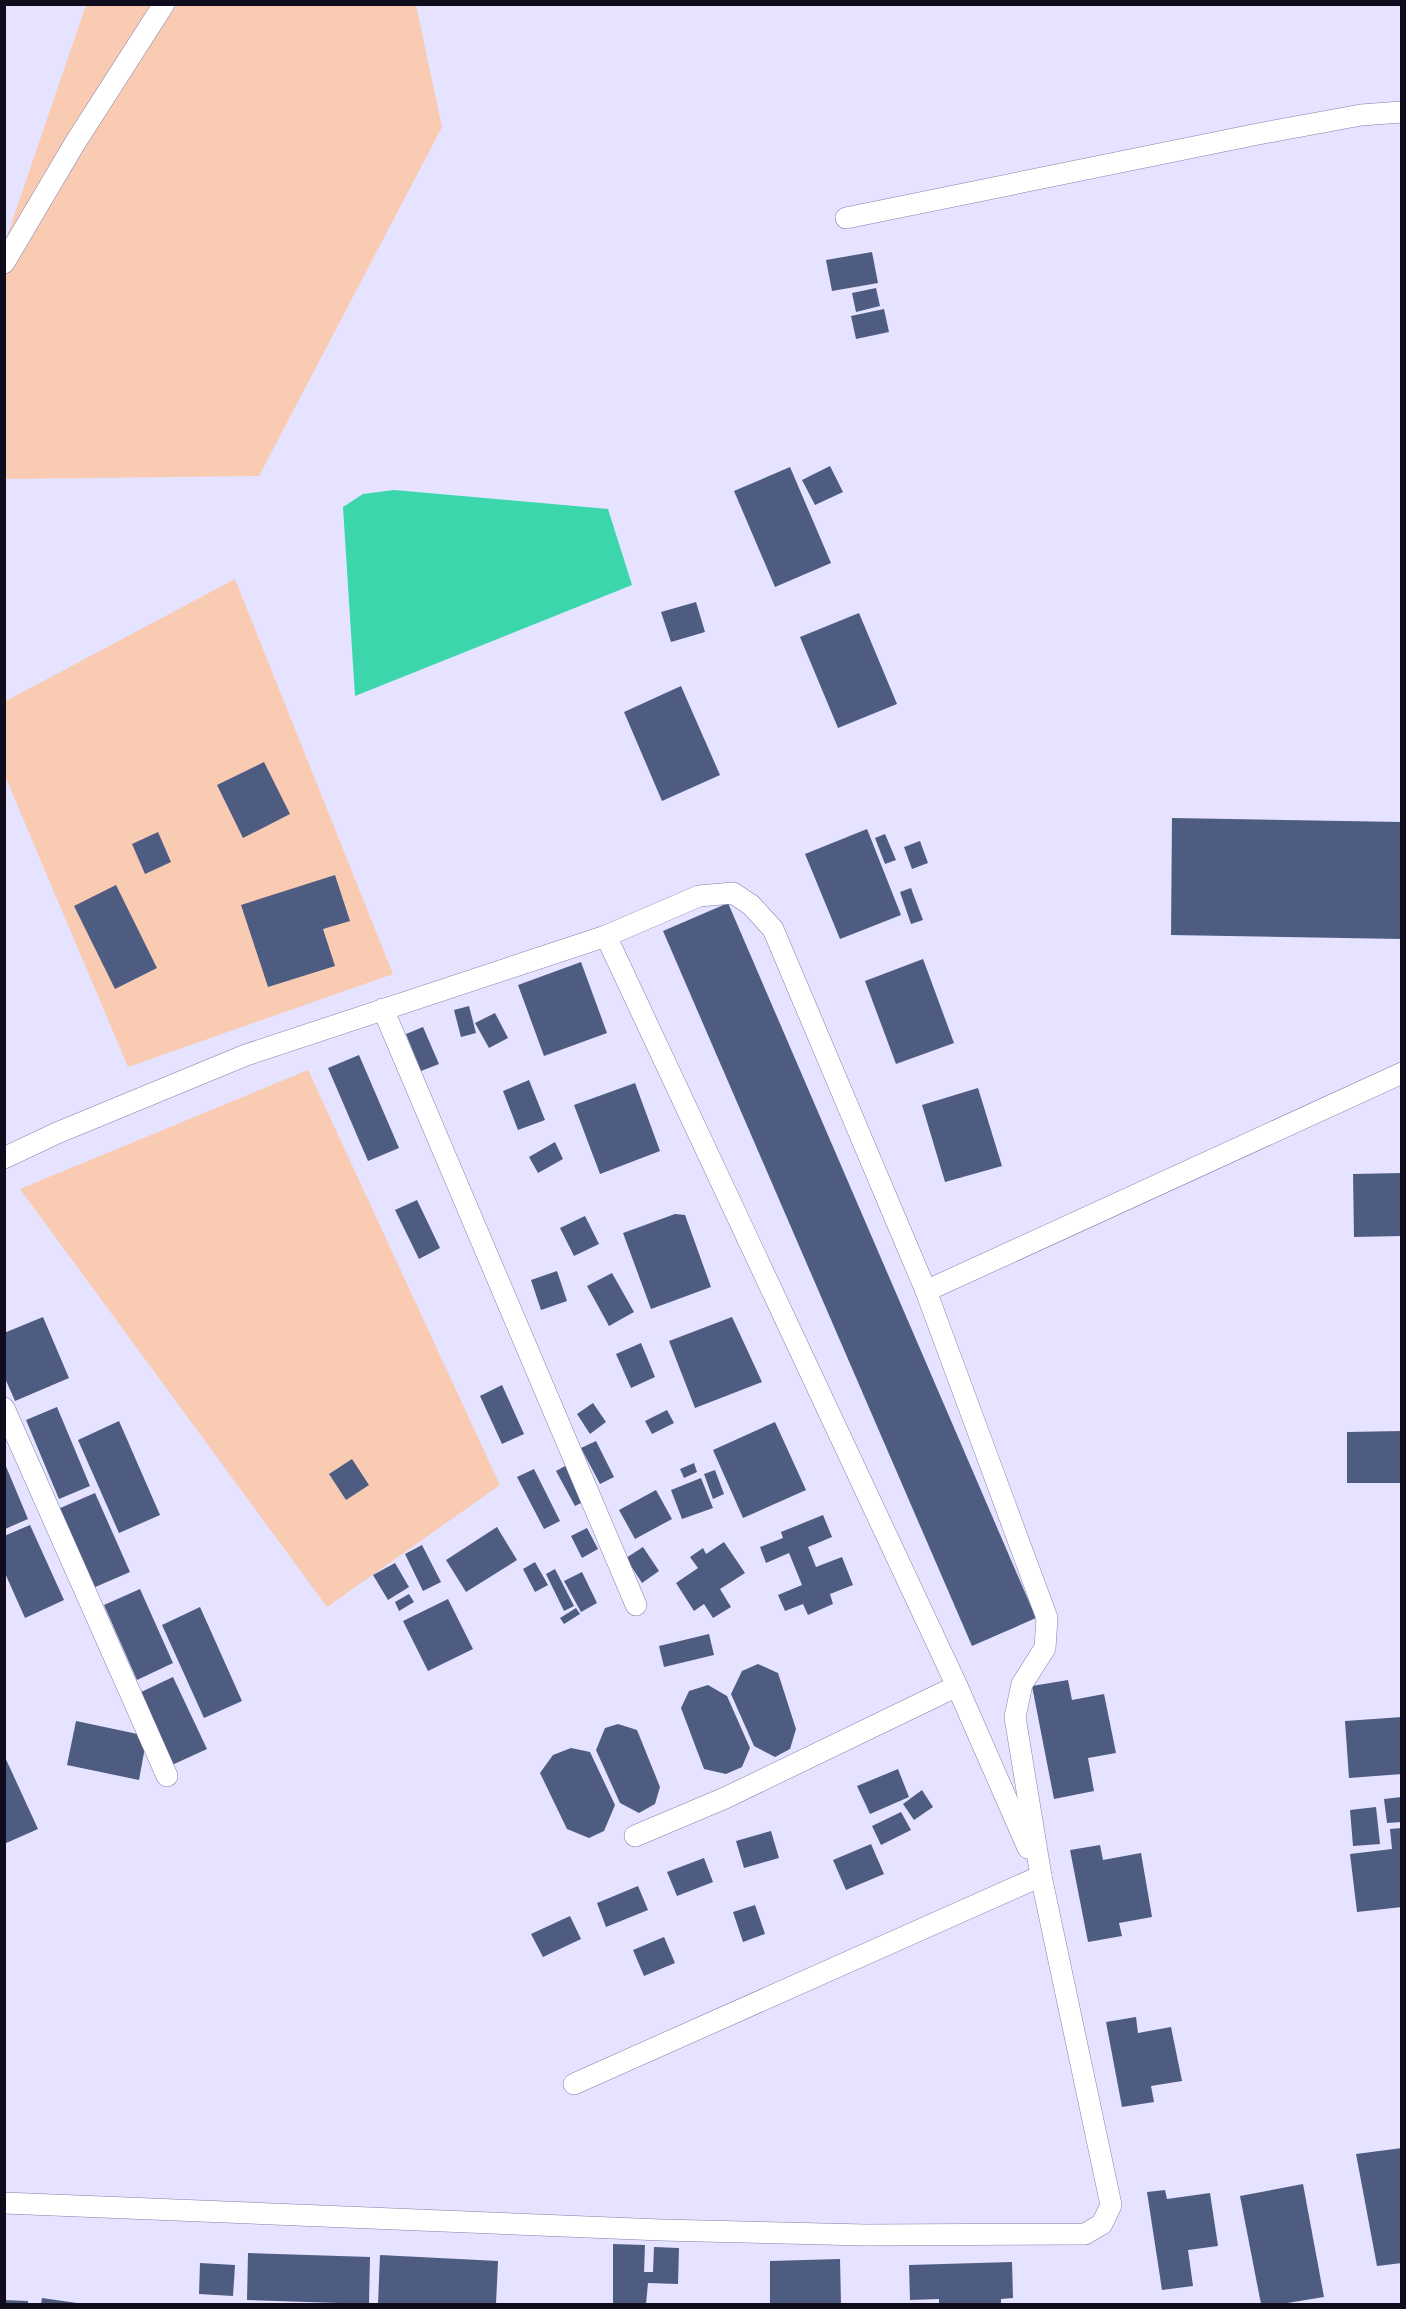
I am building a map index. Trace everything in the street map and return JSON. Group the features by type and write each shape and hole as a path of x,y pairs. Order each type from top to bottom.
{"lane":[{"path":"4,263 75,143 164,4"},
{"path":"846,218 1258,134 1361,115 1401,112"},
{"path":"4,1158 57,1133 246,1055 606,936 699,896 733,893 751,905 773,929 926,1291 1047,1618 1045,1648 1022,1684 1015,1717 1041,1876 1112,2205 1102,2224 1084,2234 865,2235 661,2230 4,2203"},
{"path":"606,936 957,1686 1041,1876"},
{"path":"383,1009 636,1605"},
{"path":"926,1291 1401,1073"},
{"path":"4,1408 167,1776"},
{"path":"635,1836 725,1798 957,1686"},
{"path":"574,2084 1041,1876"}],"shaded area":[{"path":"86,5 416,5 442,127 259,476 5,479 5,242"},
{"path":"394,490 608,509 632,585 355,696 343,507 363,494"},
{"path":"235,579 393,974 128,1067 5,776 4,702"},
{"path":"308,1070 500,1485 327,1607 20,1189"}],"building":[{"path":"872,252 878,283 832,291 826,260"},
{"path":"876,288 880,306 856,312 852,293"},
{"path":"884,309 889,332 856,339 851,316"},
{"path":"830,466 843,492 815,505 802,480"},
{"path":"790,467 831,563 775,587 734,491"},
{"path":"696,602 705,632 671,642 661,612"},
{"path":"859,613 897,704 838,728 800,637"},
{"path":"681,686 720,775 662,801 624,712"},
{"path":"264,762 290,814 243,838 217,785"},
{"path":"1172,818 1402,822 1402,939 1171,935"},
{"path":"867,829 901,915 840,939 805,854"},
{"path":"158,832 171,862 145,874 132,844"},
{"path":"885,834 896,860 885,864 875,838"},
{"path":"920,841 928,863 912,869 904,847"},
{"path":"335,875 350,921 323,929 335,966 268,987 241,905"},
{"path":"116,885 157,968 115,989 74,906"},
{"path":"911,888 923,920 911,924 900,892"},
{"path":"728,903 1036,1618 972,1646 663,931"},
{"path":"923,959 954,1043 896,1064 865,981"},
{"path":"581,962 607,1033 544,1056 518,985"},
{"path":"469,1006 476,1033 461,1037 454,1010"},
{"path":"495,1013 508,1038 489,1048 475,1023"},
{"path":"423,1027 439,1064 421,1071 406,1034"},
{"path":"359,1055 399,1148 368,1161 328,1068"},
{"path":"529,1080 545,1120 518,1130 503,1091"},
{"path":"635,1083 660,1151 600,1174 574,1105"},
{"path":"978,1088 1002,1166 945,1182 922,1105"},
{"path":"555,1142 563,1159 538,1173 529,1157"},
{"path":"1402,1173 1402,1236 1354,1237 1353,1174"},
{"path":"417,1200 440,1248 419,1259 395,1210"},
{"path":"675,1214 685,1215 711,1287 651,1309 623,1233"},
{"path":"585,1216 599,1244 574,1256 560,1228"},
{"path":"557,1271 567,1301 541,1310 531,1280"},
{"path":"612,1273 634,1312 609,1326 587,1286"},
{"path":"43,1317 69,1378 15,1401 4,1376 4,1333"},
{"path":"732,1317 762,1382 695,1408 669,1341"},
{"path":"641,1343 655,1377 631,1388 616,1354"},
{"path":"502,1385 524,1434 502,1444 480,1396"},
{"path":"593,1403 606,1422 590,1434 577,1414"},
{"path":"57,1407 90,1486 59,1499 26,1420"},
{"path":"667,1410 674,1423 652,1434 645,1421"},
{"path":"119,1421 160,1515 119,1533 78,1440"},
{"path":"775,1422 806,1490 743,1518 713,1450"},
{"path":"1402,1431 1402,1483 1347,1483 1347,1432"},
{"path":"596,1441 614,1477 600,1484 581,1448"},
{"path":"352,1459 369,1485 346,1500 329,1474"},
{"path":"694,1463 697,1472 684,1478 680,1469"},
{"path":"5,1464 28,1519 5,1529"},
{"path":"567,1465 587,1500 575,1506 556,1471"},
{"path":"534,1469 560,1521 544,1529 517,1477"},
{"path":"715,1470 724,1494 713,1499 704,1474"},
{"path":"701,1478 713,1508 682,1519 671,1490"},
{"path":"656,1490 672,1519 635,1539 619,1510"},
{"path":"95,1493 130,1572 93,1588 58,1509"},
{"path":"823,1515 832,1537 808,1547 816,1567 842,1557 853,1585 830,1594 833,1604 808,1615 803,1604 785,1611 778,1595 802,1585 789,1553 766,1563 760,1547 783,1538 781,1532"},
{"path":"30,1525 64,1600 25,1618 4,1571 4,1536"},
{"path":"497,1527 517,1560 466,1592 446,1560"},
{"path":"587,1528 598,1549 582,1558 571,1536"},
{"path":"724,1542 745,1573 720,1589 731,1607 713,1618 704,1604 694,1611 676,1583 698,1568 690,1557 703,1548 706,1554"},
{"path":"422,1545 441,1582 423,1591 405,1554"},
{"path":"643,1547 659,1571 642,1583 626,1558"},
{"path":"535,1562 548,1585 535,1592 523,1569"},
{"path":"395,1563 409,1587 388,1600 373,1575"},
{"path":"555,1569 574,1606 564,1611 546,1574"},
{"path":"582,1572 597,1603 581,1612 564,1581"},
{"path":"140,1589 173,1663 137,1680 104,1605"},
{"path":"409,1594 414,1602 399,1611 395,1602"},
{"path":"448,1599 473,1649 428,1671 403,1621"},
{"path":"200,1607 242,1701 204,1718 162,1625"},
{"path":"576,1608 580,1614 564,1624 560,1618"},
{"path":"709,1634 714,1655 664,1667 659,1646"},
{"path":"758,1664 778,1673 796,1729 790,1749 775,1757 754,1746 731,1694 742,1671"},
{"path":"173,1677 207,1749 172,1765 139,1693"},
{"path":"1068,1680 1072,1700 1104,1694 1116,1753 1088,1758 1094,1791 1054,1799 1032,1686"},
{"path":"708,1685 727,1696 750,1748 742,1767 726,1774 704,1769 681,1708 689,1691"},
{"path":"1402,1717 1402,1774 1349,1778 1345,1721"},
{"path":"76,1721 147,1736 139,1780 67,1765"},
{"path":"618,1724 637,1730 660,1787 655,1804 639,1813 620,1803 596,1750 605,1728"},
{"path":"571,1748 590,1752 615,1805 604,1831 589,1838 567,1829 540,1773 553,1755"},
{"path":"4,1755 38,1829 4,1844"},
{"path":"898,1769 909,1797 870,1814 857,1786"},
{"path":"922,1790 933,1807 914,1820 903,1804"},
{"path":"1402,1797 1402,1822 1387,1823 1384,1799"},
{"path":"1376,1807 1380,1844 1353,1846 1350,1810"},
{"path":"901,1812 911,1830 881,1845 872,1826"},
{"path":"1402,1828 1402,1907 1357,1912 1350,1854 1392,1849 1390,1829"},
{"path":"771,1831 779,1858 744,1868 736,1841"},
{"path":"871,1844 884,1874 846,1890 833,1860"},
{"path":"1100,1845 1103,1860 1141,1853 1152,1917 1119,1923 1122,1936 1088,1942 1070,1850"},
{"path":"704,1858 713,1882 677,1896 667,1872"},
{"path":"638,1886 648,1910 606,1927 597,1903"},
{"path":"755,1905 765,1934 743,1942 733,1912"},
{"path":"570,1916 581,1939 543,1957 531,1934"},
{"path":"664,1937 675,1963 644,1976 633,1950"},
{"path":"1136,2017 1138,2033 1171,2027 1182,2081 1151,2086 1154,2102 1122,2107 1106,2022"},
{"path":"1402,2148 1402,2263 1377,2266 1356,2154"},
{"path":"1303,2184 1324,2297 1281,2304 1261,2304 1240,2196"},
{"path":"1165,2190 1167,2199 1210,2193 1218,2246 1188,2250 1193,2286 1162,2290 1147,2192"},
{"path":"613,2244 645,2245 644,2272 653,2272 654,2247 679,2248 678,2284 648,2283 646,2304 613,2304"},
{"path":"248,2253 370,2257 369,2304 247,2300"},
{"path":"380,2255 498,2261 496,2304 378,2304"},
{"path":"840,2259 841,2304 770,2304 770,2261"},
{"path":"1012,2262 1013,2298 1001,2299 1001,2304 939,2304 939,2299 910,2300 909,2265"},
{"path":"200,2263 235,2265 233,2296 199,2294"},
{"path":"42,2298 77,2303 77,2304 41,2304"},
{"path":"4,2300 28,2301 28,2304 4,2304"}]}
